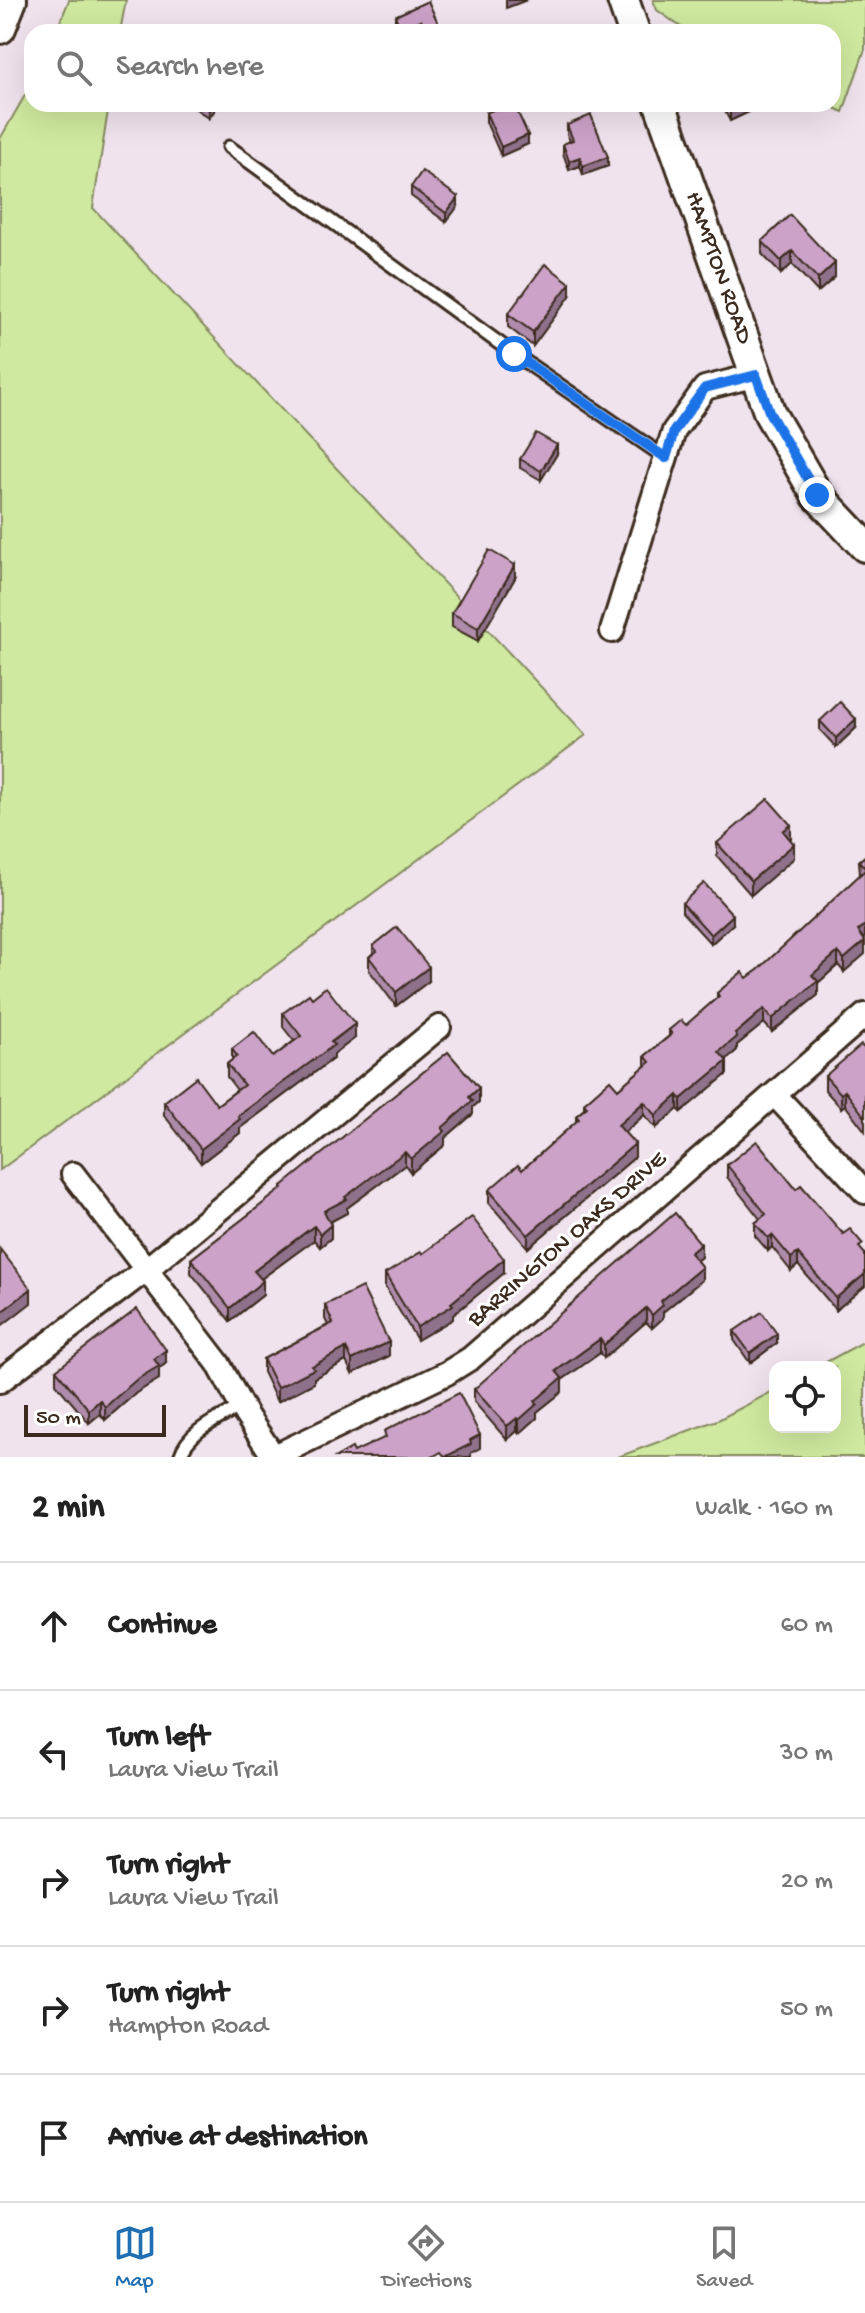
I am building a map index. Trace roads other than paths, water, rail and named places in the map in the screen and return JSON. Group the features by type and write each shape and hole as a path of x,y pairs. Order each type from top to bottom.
{"main road":[{"path":"0,28 11,0"},
{"path":"623,0 631,24"},
{"name":"HAMPTON ROAD","path":"663,112 770,414 817,495 865,546"}],"street":[{"path":"612,631 674,431 705,388 756,375"},
{"name":"BARRINGTON OAKS DRIVE","path":"273,1457 447,1373 471,1358 865,1015"},
{"path":"0,1381 147,1269 439,1027"},
{"path":"775,1095 865,1192"},
{"path":"73,1174 218,1363 273,1457"}],"lane":[{"path":"229,147 514,354 666,458"},
{"path":"180,1457 182,1449 198,1430 242,1406"}]}
